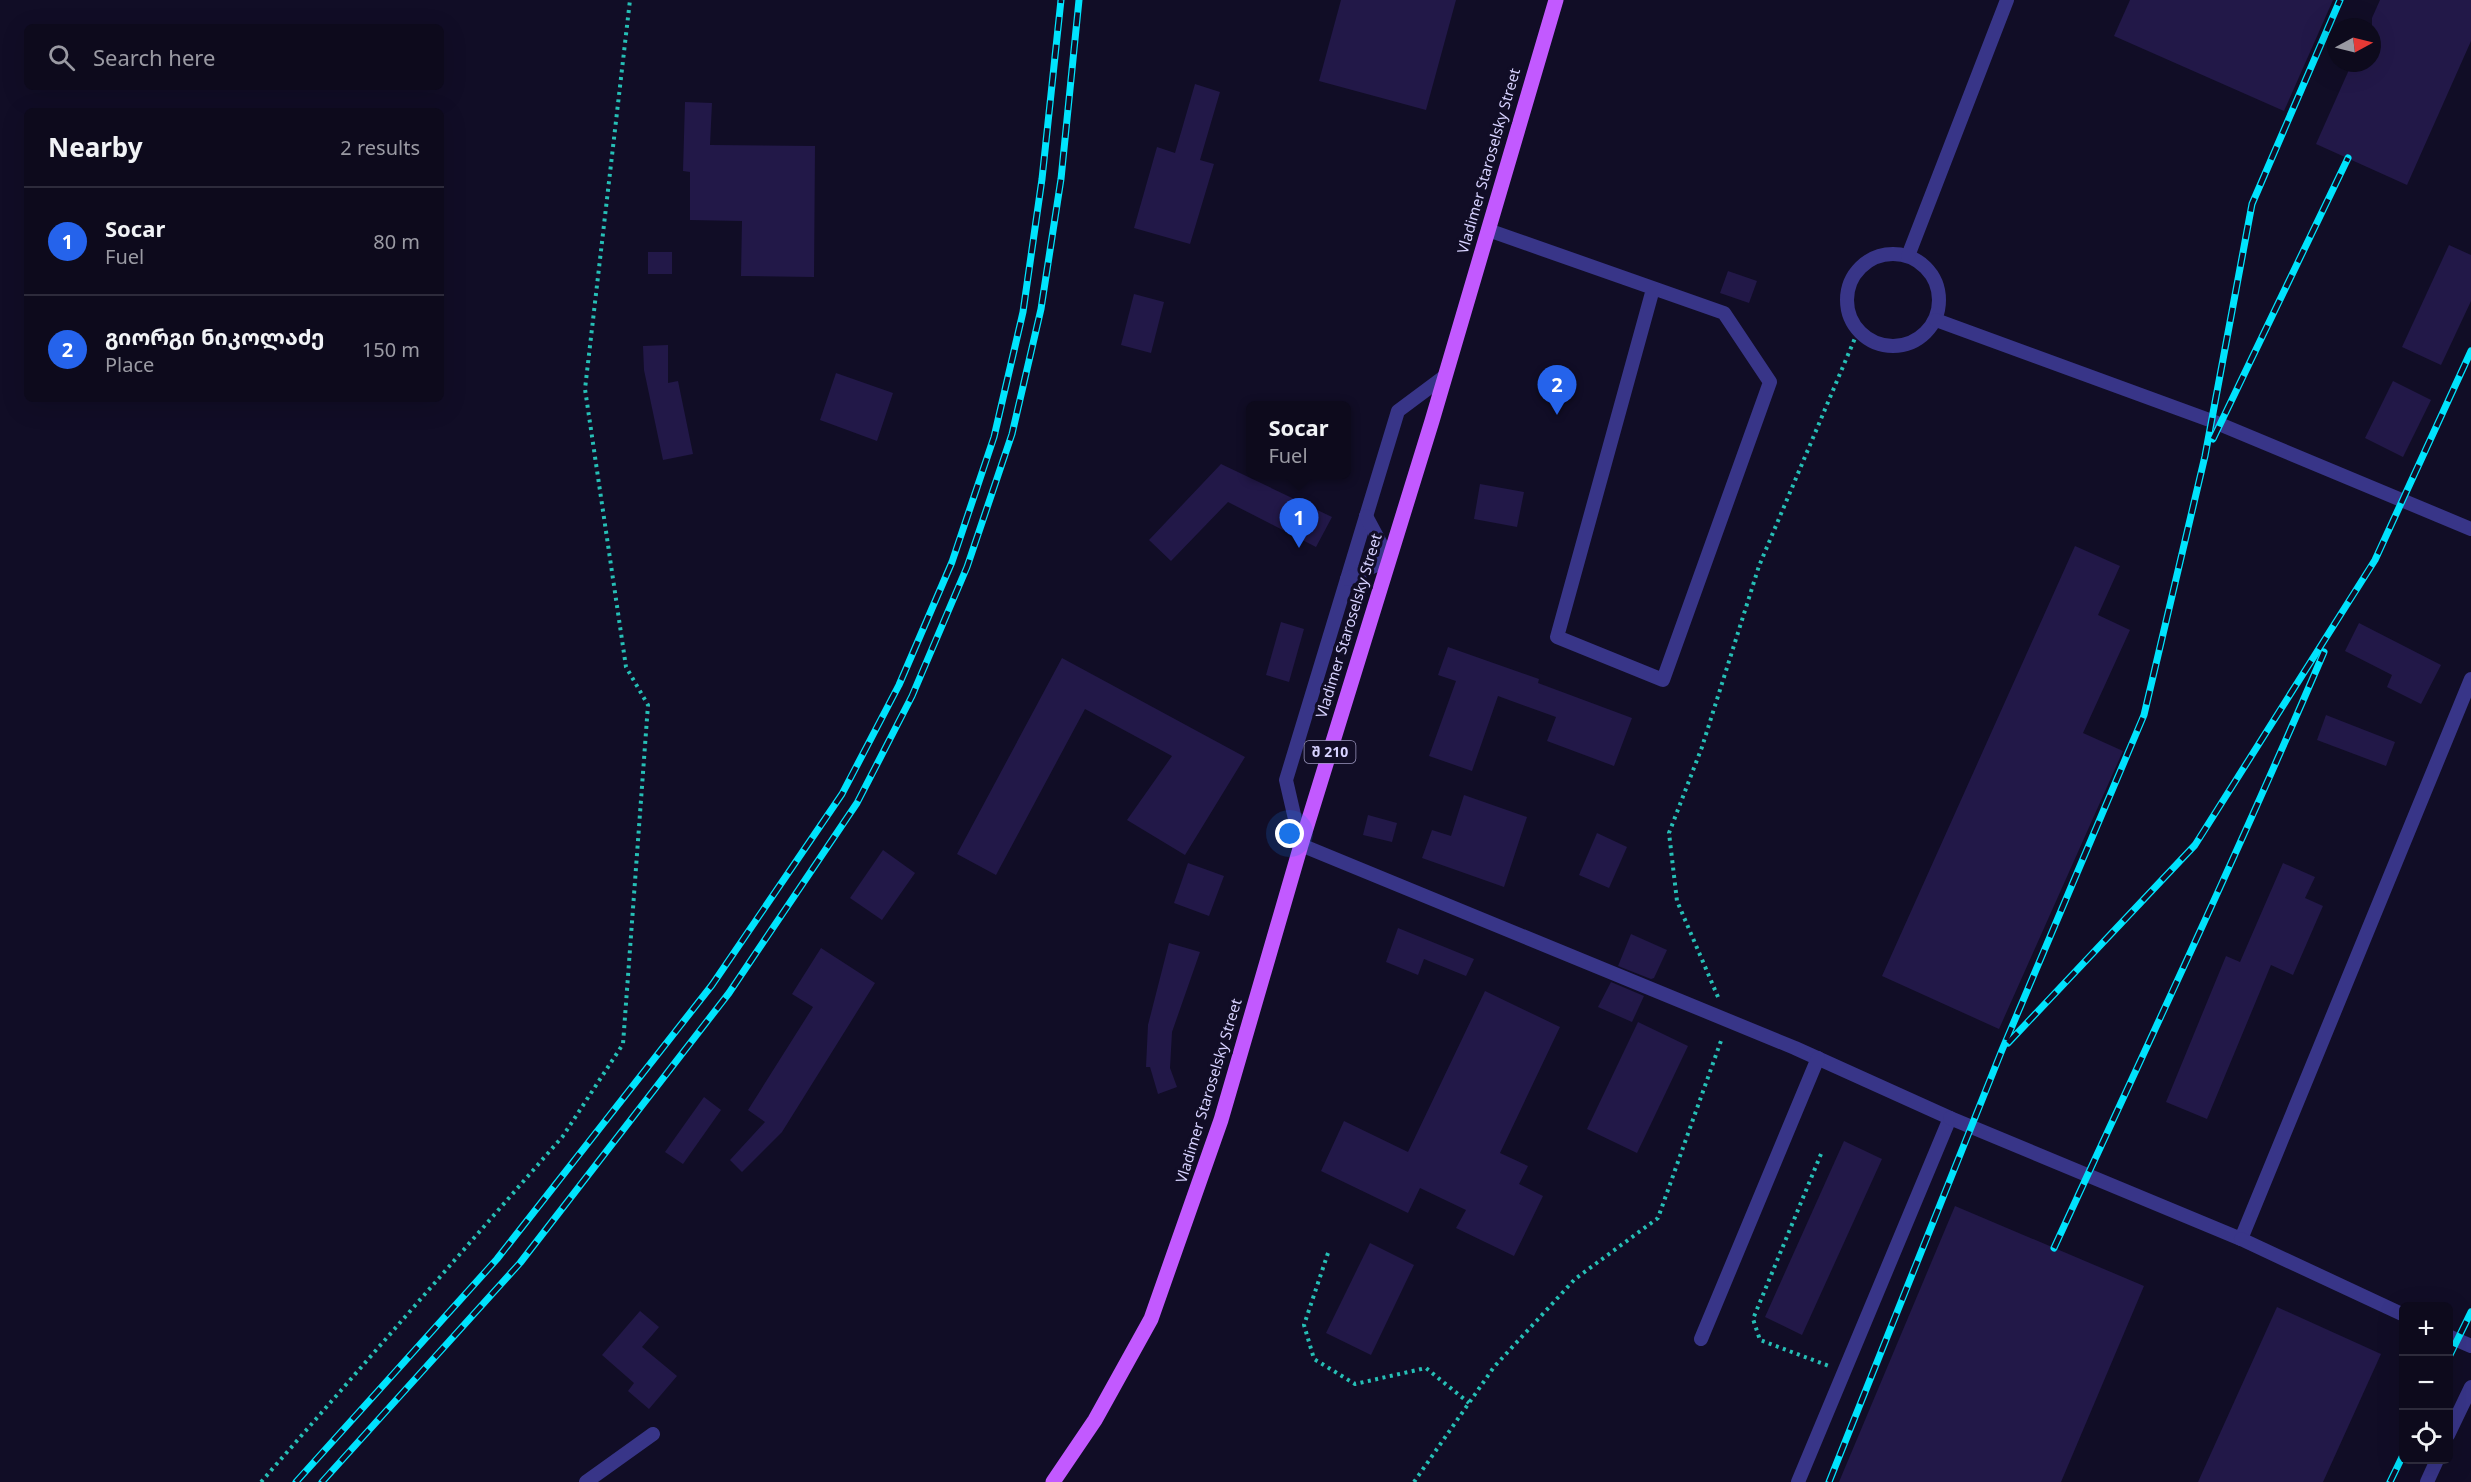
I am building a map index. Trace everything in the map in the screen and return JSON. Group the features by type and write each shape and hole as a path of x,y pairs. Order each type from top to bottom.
{"main road":[{"name":"Vladimer Staroselsky Street","path":"1053,1482 1095,1420 1151,1319 1221,1120 1301,845 1445,376 1556,0"}],"lane":[{"path":"1908,256 2007,0"},
{"path":"1488,230 1724,313 1770,382 1663,680 1557,637 1653,289"},
{"path":"1893,254 1908,256 1921,263 1937,283 1940,308 1936,320 1925,335 1909,345 1891,347 1873,342 1858,331 1850,318 1847,303 1848,288 1855,274 1865,263 1878,256 1893,254"},
{"path":"1936,320 2221,425 2471,529"},
{"path":"1445,376 1398,411 1286,780 1301,845 1818,1058 1950,1118 2241,1239 2399,1313"},
{"path":"1347,579 1389,559 1366,516"},
{"path":"2241,1239 2471,680"},
{"path":"1701,1339 1818,1058"},
{"path":"1798,1482 1950,1118"},
{"path":"2453,1338 2471,1346"},
{"path":"2453,1425 2471,1387"},
{"path":"586,1482 653,1434"},
{"path":"2427,1482 2435,1464"}],"path":[{"path":"261,1482 563,1136 623,1044 648,705 626,667 585,390 630,0"},
{"path":"1414,1482 1494,1367 1575,1279 1658,1218 1728,1020 1677,901 1669,833 1702,747 1759,566 1858,331"},
{"path":"1821,1154 1753,1319 1760,1340 1844,1371"},
{"path":"1328,1253 1304,1324 1314,1359 1355,1384 1426,1368 1469,1403"}],"building":[{"path":"1341,0 1456,0 1426,110 1319,81"},
{"path":"2130,0 2333,0 2284,111 2114,36"},
{"path":"2380,0 2471,0 2471,41 2407,185 2316,144 2348,72 2381,72 2381,18 2372,18"},
{"path":"1195,84 1220,92 1200,160 1214,164 1190,244 1134,228 1157,147 1175,153"},
{"path":"685,102 712,103 710,145 815,146 814,277 741,276 742,221 690,220 690,172 683,171"},
{"path":"2449,245 2471,255 2471,301 2441,365 2402,347"},
{"path":"648,252 672,252 672,274 648,274"},
{"path":"1728,271 1757,281 1749,303 1720,293"},
{"path":"1134,294 1164,302 1151,353 1121,345"},
{"path":"668,345 668,383 678,381 693,454 663,460 644,370 643,346"},
{"path":"836,373 893,393 877,441 820,420"},
{"path":"2393,381 2431,400 2403,457 2365,438"},
{"path":"1221,464 1246,476 1246,479 1252,479 1332,517 1316,547 1228,502 1171,561 1149,540"},
{"path":"1480,484 1524,492 1517,527 1474,519"},
{"path":"2075,546 2120,566 2098,615 2130,630 2083,733 2123,751 1999,1029 1882,976"},
{"path":"1281,622 1304,629 1289,682 1266,675"},
{"path":"2359,623 2441,665 2421,704 2387,687 2392,675 2345,651"},
{"path":"1448,647 1539,679 1538,683 1632,718 1614,766 1547,741 1556,717 1498,696 1472,771 1429,756 1456,681 1438,675"},
{"path":"1062,658 1245,757 1185,855 1127,820 1172,756 1085,709 996,875 957,854"},
{"path":"2326,715 2395,742 2386,766 2317,740"},
{"path":"1464,795 1527,817 1504,887 1422,858 1432,830 1451,836"},
{"path":"1368,815 1397,823 1392,842 1363,835"},
{"path":"1597,833 1627,847 1609,888 1579,875"},
{"path":"883,850 915,873 882,920 850,898"},
{"path":"1188,863 1224,876 1209,916 1174,903"},
{"path":"2283,863 2315,877 2305,898 2323,906 2293,975 2271,965 2207,1119 2166,1102 2226,956 2240,962"},
{"path":"1398,928 1474,959 1466,976 1424,959 1418,975 1386,962"},
{"path":"1631,934 1667,950 1654,978 1651,979 1618,966"},
{"path":"1169,943 1200,952 1172,1032 1170,1068 1177,1087 1158,1094 1150,1067 1146,1067 1148,1025"},
{"path":"821,948 875,983 782,1132 742,1172 730,1160 765,1122 748,1110 813,1007 792,994"},
{"path":"1611,982 1644,996 1632,1022 1598,1007"},
{"path":"1485,991 1560,1027 1500,1153 1528,1166 1519,1184 1543,1196 1514,1256 1456,1228 1466,1210 1420,1188 1408,1213 1321,1171 1344,1121 1408,1152"},
{"path":"1638,1022 1688,1046 1637,1153 1587,1129"},
{"path":"704,1097 721,1110 683,1164 665,1152"},
{"path":"1844,1141 1882,1159 1802,1335 1765,1317"},
{"path":"1955,1206 2144,1286 2061,1482 1839,1482"},
{"path":"1370,1243 1414,1265 1371,1355 1326,1333"},
{"path":"2277,1307 2381,1354 2323,1482 2198,1482"},
{"path":"640,1311 659,1327 642,1347 677,1376 649,1409 628,1391 634,1383 602,1355"}],"railway":[{"path":"296,1482 497,1259 712,985 842,794 899,685 952,562 994,437 1023,312 1042,179 1061,0"},
{"path":"322,1482 520,1263 729,993 857,803 912,696 967,567 1012,434 1041,309 1061,179 1079,0"},
{"path":"1829,1482 2002,1050 2144,715 2205,456 2252,204 2340,0"},
{"path":"2213,439 2348,158"},
{"path":"2008,1043 2195,845 2375,560 2471,351"},
{"path":"2054,1248 2225,877 2324,652"},
{"path":"2449,1356 2471,1312"},
{"path":"2390,1482 2399,1463"}],"place":[{"name":"გიორგი ნიკოლაძე","path":"1557,415"},
{"name":"Socar","path":"1299,548"}]}
